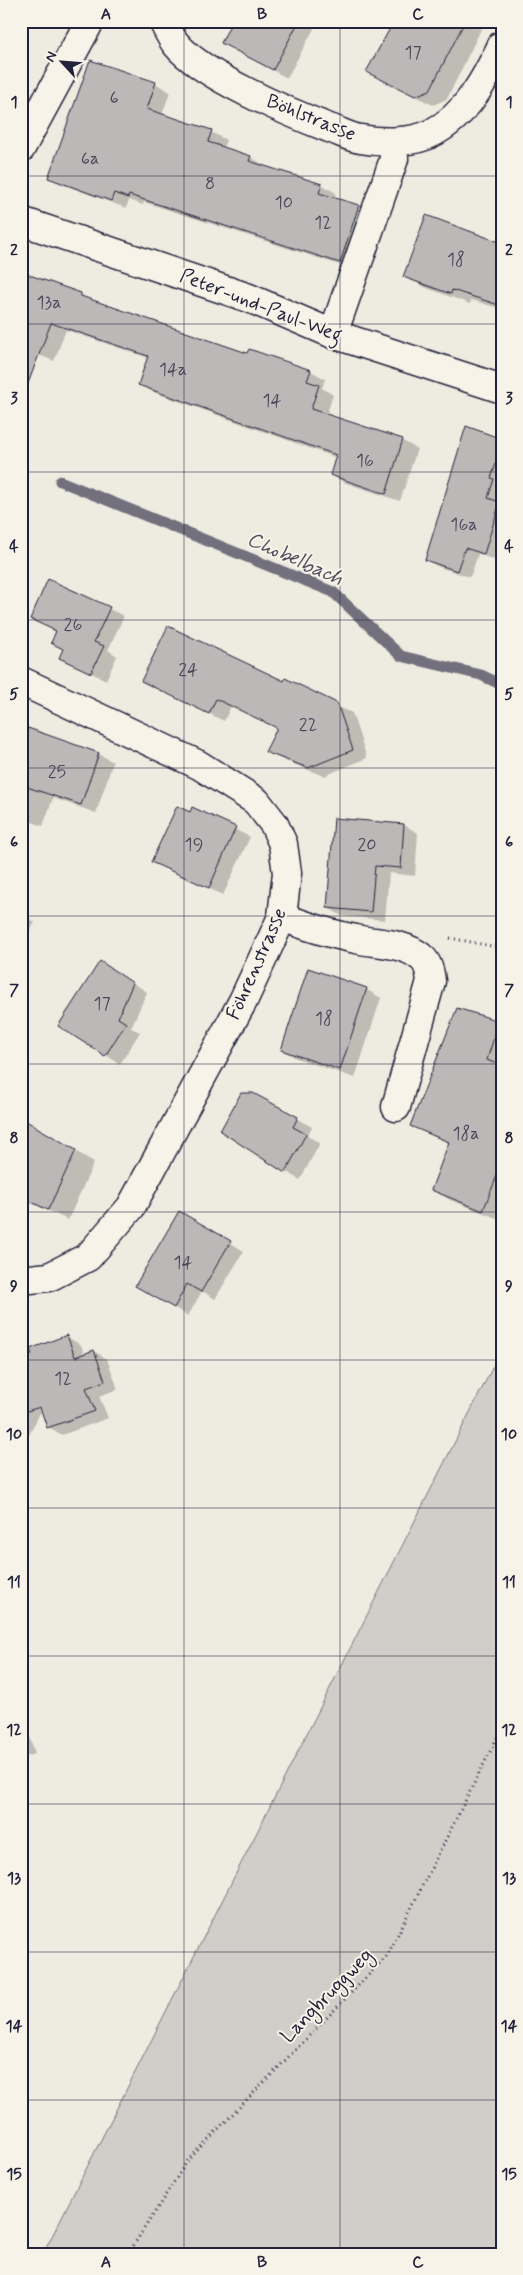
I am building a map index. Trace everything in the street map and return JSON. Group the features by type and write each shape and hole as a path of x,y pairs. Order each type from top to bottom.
{"street":[{"path":"21,148 90,21"},
{"name":"Böhlstrasse","path":"163,21 177,45 207,70 300,117 359,139 393,142 431,134 452,118 470,100 484,80 502,45"},
{"path":"333,334 394,158 393,142"},
{"name":"Peter-und-Paul-Weg","path":"21,221 249,298 333,334 502,389"},
{"name":"Föhrenstrasse","path":"21,681 199,765 256,801 274,824 284,844 287,873 282,917 243,1001 131,1207 113,1230 88,1256 49,1277 21,1280"},
{"path":"282,917 310,928 356,939 406,947 423,958 429,968 431,981 396,1107"}],"path":[{"name":"Langbruggweg","path":"128,2254 188,2160 387,1956 502,1728"}],"shaded area":[{"path":"502,1349 502,2254 43,2254"}],"building":[{"path":"232,21 299,21 273,70 221,43"},
{"path":"394,21 465,21 430,90 415,96 366,72"},
{"path":"90,60 156,82 147,109 212,130 208,142 251,156 249,161 322,184 319,193 359,205 340,263 129,195 128,198 114,193 111,201 48,178"},
{"path":"426,215 502,243 502,306 452,290 451,294 403,277"},
{"path":"21,272 81,293 81,296 247,353 249,349 311,370 307,381 319,385 311,409 403,439 386,494 330,475 336,455 138,385 148,356 51,323 24,394 21,394"},
{"path":"466,426 502,439 502,447 491,478 494,479 488,498 500,502 484,554 465,548 457,571 425,560"},
{"path":"48,579 110,607 94,642 104,646 91,673 59,658 63,649 51,643 56,631 30,619"},
{"path":"168,626 284,681 285,678 337,703 353,750 308,768 265,752 277,728 216,699 209,714 141,681"},
{"path":"28,728 99,753 81,805 21,785 21,748"},
{"path":"177,806 190,812 192,807 236,827 209,888 151,862"},
{"path":"334,818 404,824 401,868 375,866 371,912 327,908"},
{"path":"100,961 133,983 118,1018 126,1023 105,1056 58,1026"},
{"path":"308,968 367,988 340,1070 281,1050"},
{"path":"457,1008 499,1021 487,1060 502,1066 502,1163 483,1211 431,1190 449,1142 410,1126"},
{"path":"241,1093 253,1093 298,1117 293,1127 306,1134 285,1173 220,1131"},
{"path":"21,1118 76,1150 48,1210 21,1197"},
{"path":"179,1211 231,1241 201,1292 187,1284 174,1308 135,1286"},
{"path":"67,1335 75,1357 94,1350 105,1381 86,1388 95,1411 47,1428 40,1407 21,1413 21,1358 32,1354 30,1349"}],"waterway":[{"name":"Chobelbach","path":"60,481 333,592 401,656 481,675 502,685"}]}
